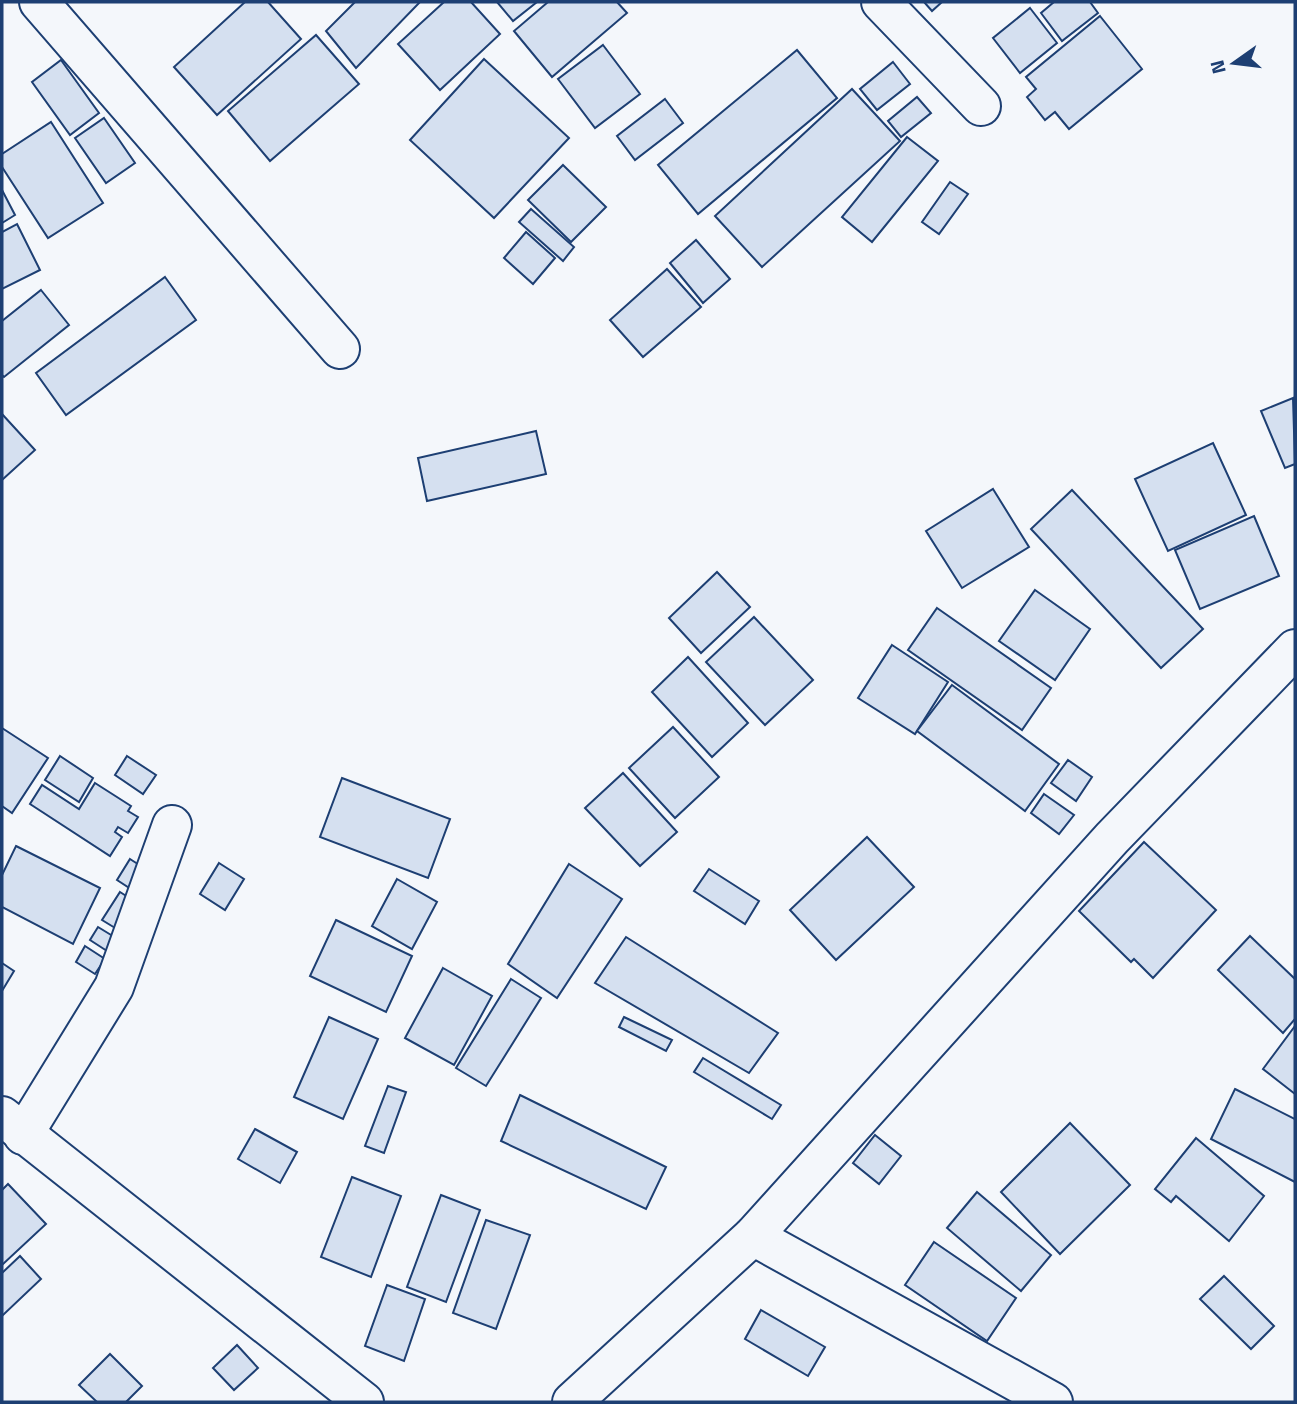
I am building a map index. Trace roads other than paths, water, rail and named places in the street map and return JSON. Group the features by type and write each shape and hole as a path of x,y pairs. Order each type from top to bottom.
{"street":[{"path":"39,2 340,349"},
{"path":"881,2 981,106"},
{"path":"572,1402 753,1236 1112,838 1295,649"},
{"path":"172,825 114,987 12,1125 364,1402"},
{"path":"753,1236 1053,1402"}]}
